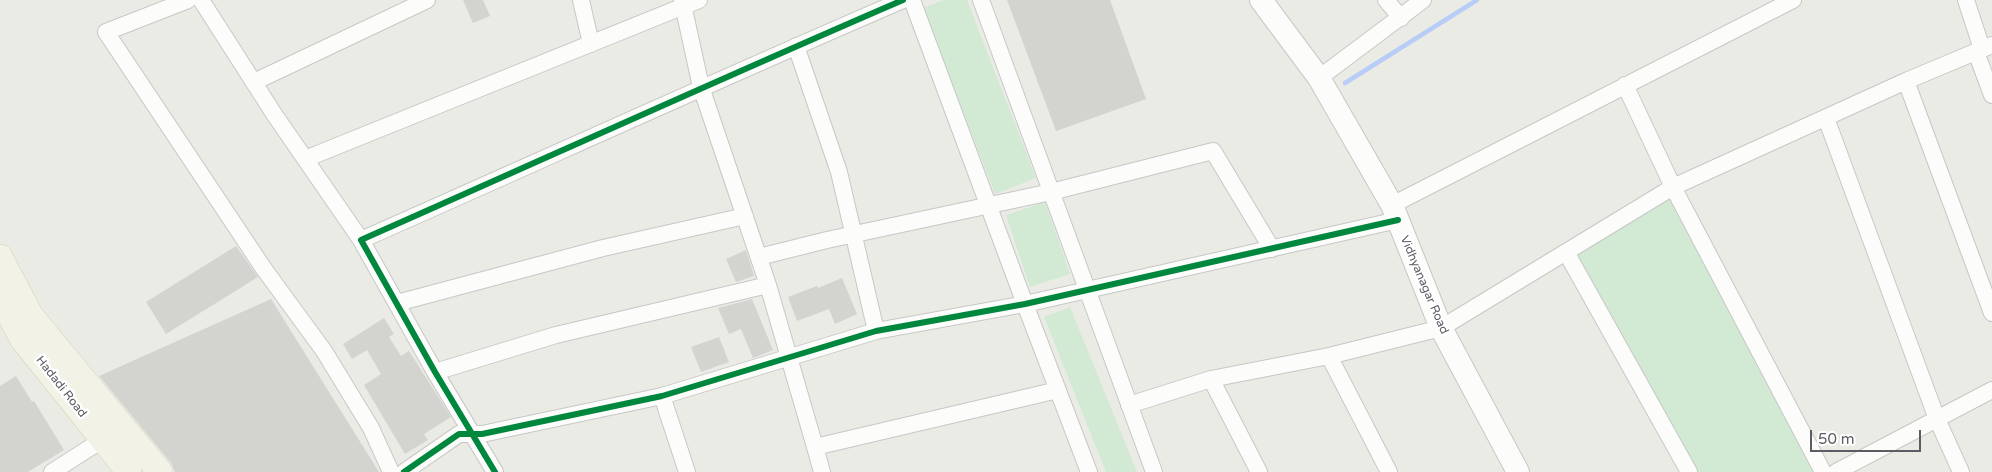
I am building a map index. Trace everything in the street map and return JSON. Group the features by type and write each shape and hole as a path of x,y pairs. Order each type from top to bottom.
{"main road":[{"path":"0,257 31,316 160,472"},
{"name":"Hadadi Road","path":"0,297 23,340 129,472"}],"street":[{"path":"188,0 106,32 264,269 324,351 372,428 391,472"},
{"path":"201,0 305,159 361,240 435,372 495,472"},
{"path":"254,82 427,0"},
{"path":"581,0 591,44"},
{"path":"305,159 591,44 683,3 699,0"},
{"path":"361,240 701,87 903,0"},
{"path":"912,0 1024,304 1089,472"},
{"path":"981,0 1154,472"},
{"name":"Vidhyanagar Road","path":"1261,0 1320,78 1395,213 1441,328 1518,472"},
{"path":"1386,0 1401,18"},
{"path":"1320,78 1423,0"},
{"path":"1966,0 1983,49 1992,95"},
{"path":"404,472 459,434 482,434 662,396 876,331 1024,304 1272,248 1395,213 1625,85 1783,2"},
{"path":"683,3 701,87 768,285 822,472"},
{"path":"796,46 839,172 876,331"},
{"path":"1129,405 1211,379 1329,356 1441,328 1673,187 1906,81 1983,49"},
{"path":"1906,81 1992,313"},
{"path":"1625,85 1673,187 1823,472"},
{"path":"1826,118 1937,419 1961,472"},
{"path":"759,258 854,234 1051,192 1213,152 1272,248"},
{"path":"397,304 603,248 745,216"},
{"path":"1566,252 1689,472"},
{"path":"435,372 556,335 768,285"},
{"path":"1329,356 1389,472"},
{"path":"1211,379 1259,472"},
{"path":"815,448 1058,390"},
{"path":"1836,472 1992,390"},
{"path":"662,396 687,472"},
{"path":"52,472 102,440"}],"green space":[{"path":"944,0 967,0 1036,178 995,194 923,8"},
{"path":"1670,198 1818,472 1698,472 1575,255"},
{"path":"1045,202 1070,274 1030,287 1006,215"},
{"path":"1070,307 1137,472 1106,472 1044,317"}],"building":[{"path":"463,0 483,0 490,16 473,23"},
{"path":"1007,0 1110,0 1146,99 1056,131"},
{"path":"236,246 258,277 166,334 146,302"},
{"path":"746,250 754,276 736,282 726,259"},
{"path":"842,278 857,314 835,324 829,309 797,321 788,297"},
{"path":"271,299 379,472 175,472 171,463 99,376"},
{"path":"752,299 773,350 753,358 741,329 729,334 718,308"},
{"path":"384,318 394,334 389,337 401,356 409,351 451,417 424,434 428,440 405,454 364,385 381,374 367,350 352,359 343,344"},
{"path":"719,337 729,362 701,372 691,347"},
{"path":"16,376 64,450 28,472 0,472 0,386"}],"waterway":[{"path":"1345,83 1477,0"}],"cycle path":[{"path":"495,472 435,372 361,240 903,0"},
{"path":"404,472 459,434 482,434 662,396 876,331 1025,304 1398,220"}]}
